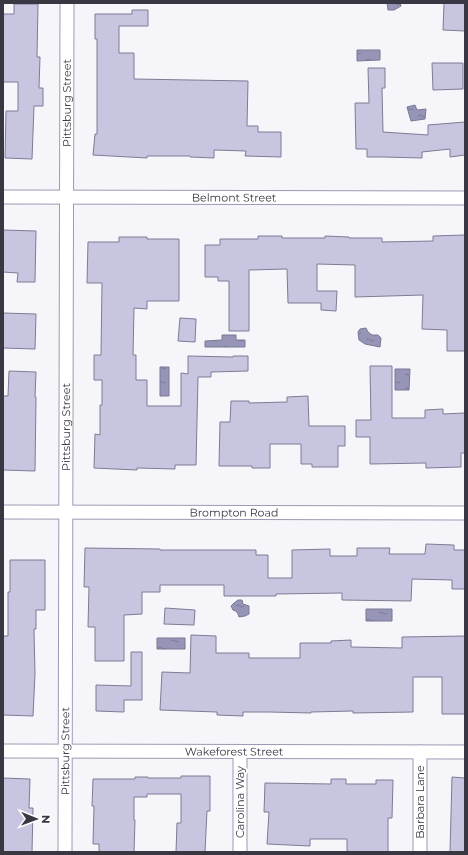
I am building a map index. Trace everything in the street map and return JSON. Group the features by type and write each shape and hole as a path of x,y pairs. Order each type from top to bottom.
{"street":[{"name":"Pittsburg Street","path":"65,852 68,3"},
{"name":"Belmont Street","path":"3,197 465,198"},
{"name":"Brompton Road","path":"3,512 465,513"},
{"name":"Wakeforest Street","path":"3,751 465,752"},
{"name":"Carolina Way","path":"240,752 240,852"},
{"name":"Barbara Lane","path":"420,752 420,852"}],"water":[{"path":"387,3 400,3 401,6 394,10 388,10"},
{"path":"357,50 380,50 380,60 357,61"},
{"path":"415,105 417,110 426,109 425,119 411,121 407,107"},
{"path":"366,328 372,335 378,335 381,338 380,347 365,344 359,340 358,332 360,329"},
{"path":"222,335 236,335 236,340 245,340 245,347 205,347 205,341 222,340"},
{"path":"160,367 169,367 169,396 160,396"},
{"path":"395,369 410,369 409,390 395,390"},
{"path":"238,600 242,600 243,604 249,606 249,614 239,617 236,611 233,610 231,606"},
{"path":"366,609 392,609 392,621 366,621"},
{"path":"157,638 185,638 185,649 157,649"}],"building":[{"path":"444,3 465,3 465,31 443,30"},
{"path":"14,4 38,4 37,57 40,57 39,88 43,88 43,106 34,106 32,159 5,158 6,111 18,111 18,82 3,82 3,14 14,14"},
{"path":"132,10 148,10 148,26 119,26 119,53 134,53 134,79 248,81 247,126 258,126 258,132 281,132 281,157 245,156 246,151 214,150 214,158 190,156 147,156 147,158 93,155 95,134 97,134 97,39 95,39 95,14 132,14"},
{"path":"432,63 463,63 463,89 433,90"},
{"path":"368,68 385,68 385,88 382,88 383,132 428,135 428,125 465,122 465,155 450,157 450,149 422,152 422,158 367,157 367,149 356,149 355,103 369,103"},
{"path":"3,230 36,231 35,282 17,282 18,273 3,272"},
{"path":"465,235 465,351 447,351 447,330 422,329 423,295 355,297 355,265 317,264 317,291 337,291 336,311 321,310 321,303 288,303 287,269 249,270 249,331 229,331 229,281 218,281 218,277 205,277 205,245 220,245 220,239 258,239 258,236 282,236 282,238 325,238 325,236 382,238 382,242 433,241 433,236"},
{"path":"119,237 179,239 179,301 147,301 147,309 134,308 133,355 136,355 136,380 147,380 147,406 181,406 181,373 188,374 188,356 248,356 248,371 211,372 211,377 198,377 196,465 175,465 175,469 137,468 137,470 94,468 95,434 100,435 100,405 102,405 102,380 94,380 94,355 101,355 102,283 87,283 88,242 119,242"},
{"path":"3,313 36,314 35,349 3,348"},
{"path":"180,318 196,319 195,342 178,341"},
{"path":"370,366 392,366 392,418 425,418 425,410 443,409 443,414 465,413 465,453 461,453 461,467 426,468 426,463 370,464 370,437 356,437 356,420 371,420"},
{"path":"9,371 36,372 35,471 3,470 3,396 8,396"},
{"path":"308,396 309,426 345,426 345,446 338,446 338,467 312,467 312,464 301,464 301,444 270,444 270,468 252,468 252,466 219,466 220,422 230,422 231,401 249,401 249,403 287,402 287,397"},
{"path":"426,544 454,545 454,550 465,550 465,589 452,589 452,580 412,579 411,601 342,600 342,593 276,594 276,596 224,596 224,585 160,585 160,592 142,592 142,614 124,615 124,661 95,661 95,627 88,627 89,587 84,587 85,548 256,550 256,555 268,555 268,578 292,578 292,550 330,549 330,556 357,556 357,548 390,548 389,554 425,554"},
{"path":"10,560 45,560 45,610 36,610 36,629 34,629 35,674 33,716 3,715 3,636 8,636"},
{"path":"165,608 195,610 194,625 164,624"},
{"path":"191,635 216,636 216,653 249,653 249,658 300,658 300,643 331,643 331,641 351,640 351,647 402,648 402,637 465,636 465,714 442,714 442,677 413,677 413,712 243,712 243,716 217,715 217,712 160,710 162,672 190,673"},
{"path":"131,652 142,652 142,700 124,700 124,712 96,711 96,685 131,686"},
{"path":"181,776 210,776 210,811 207,811 205,852 176,852 177,823 181,823 181,794 147,794 147,797 134,797 134,852 99,852 99,844 93,844 93,779 135,779 135,777 181,778"},
{"path":"452,777 465,778 465,852 450,852"},
{"path":"3,778 30,779 29,808 33,808 32,852 3,852"},
{"path":"331,779 346,779 346,784 376,784 376,780 393,780 392,818 388,818 388,852 347,852 347,839 310,839 310,846 267,844 269,812 264,812 265,783 331,784"}]}
